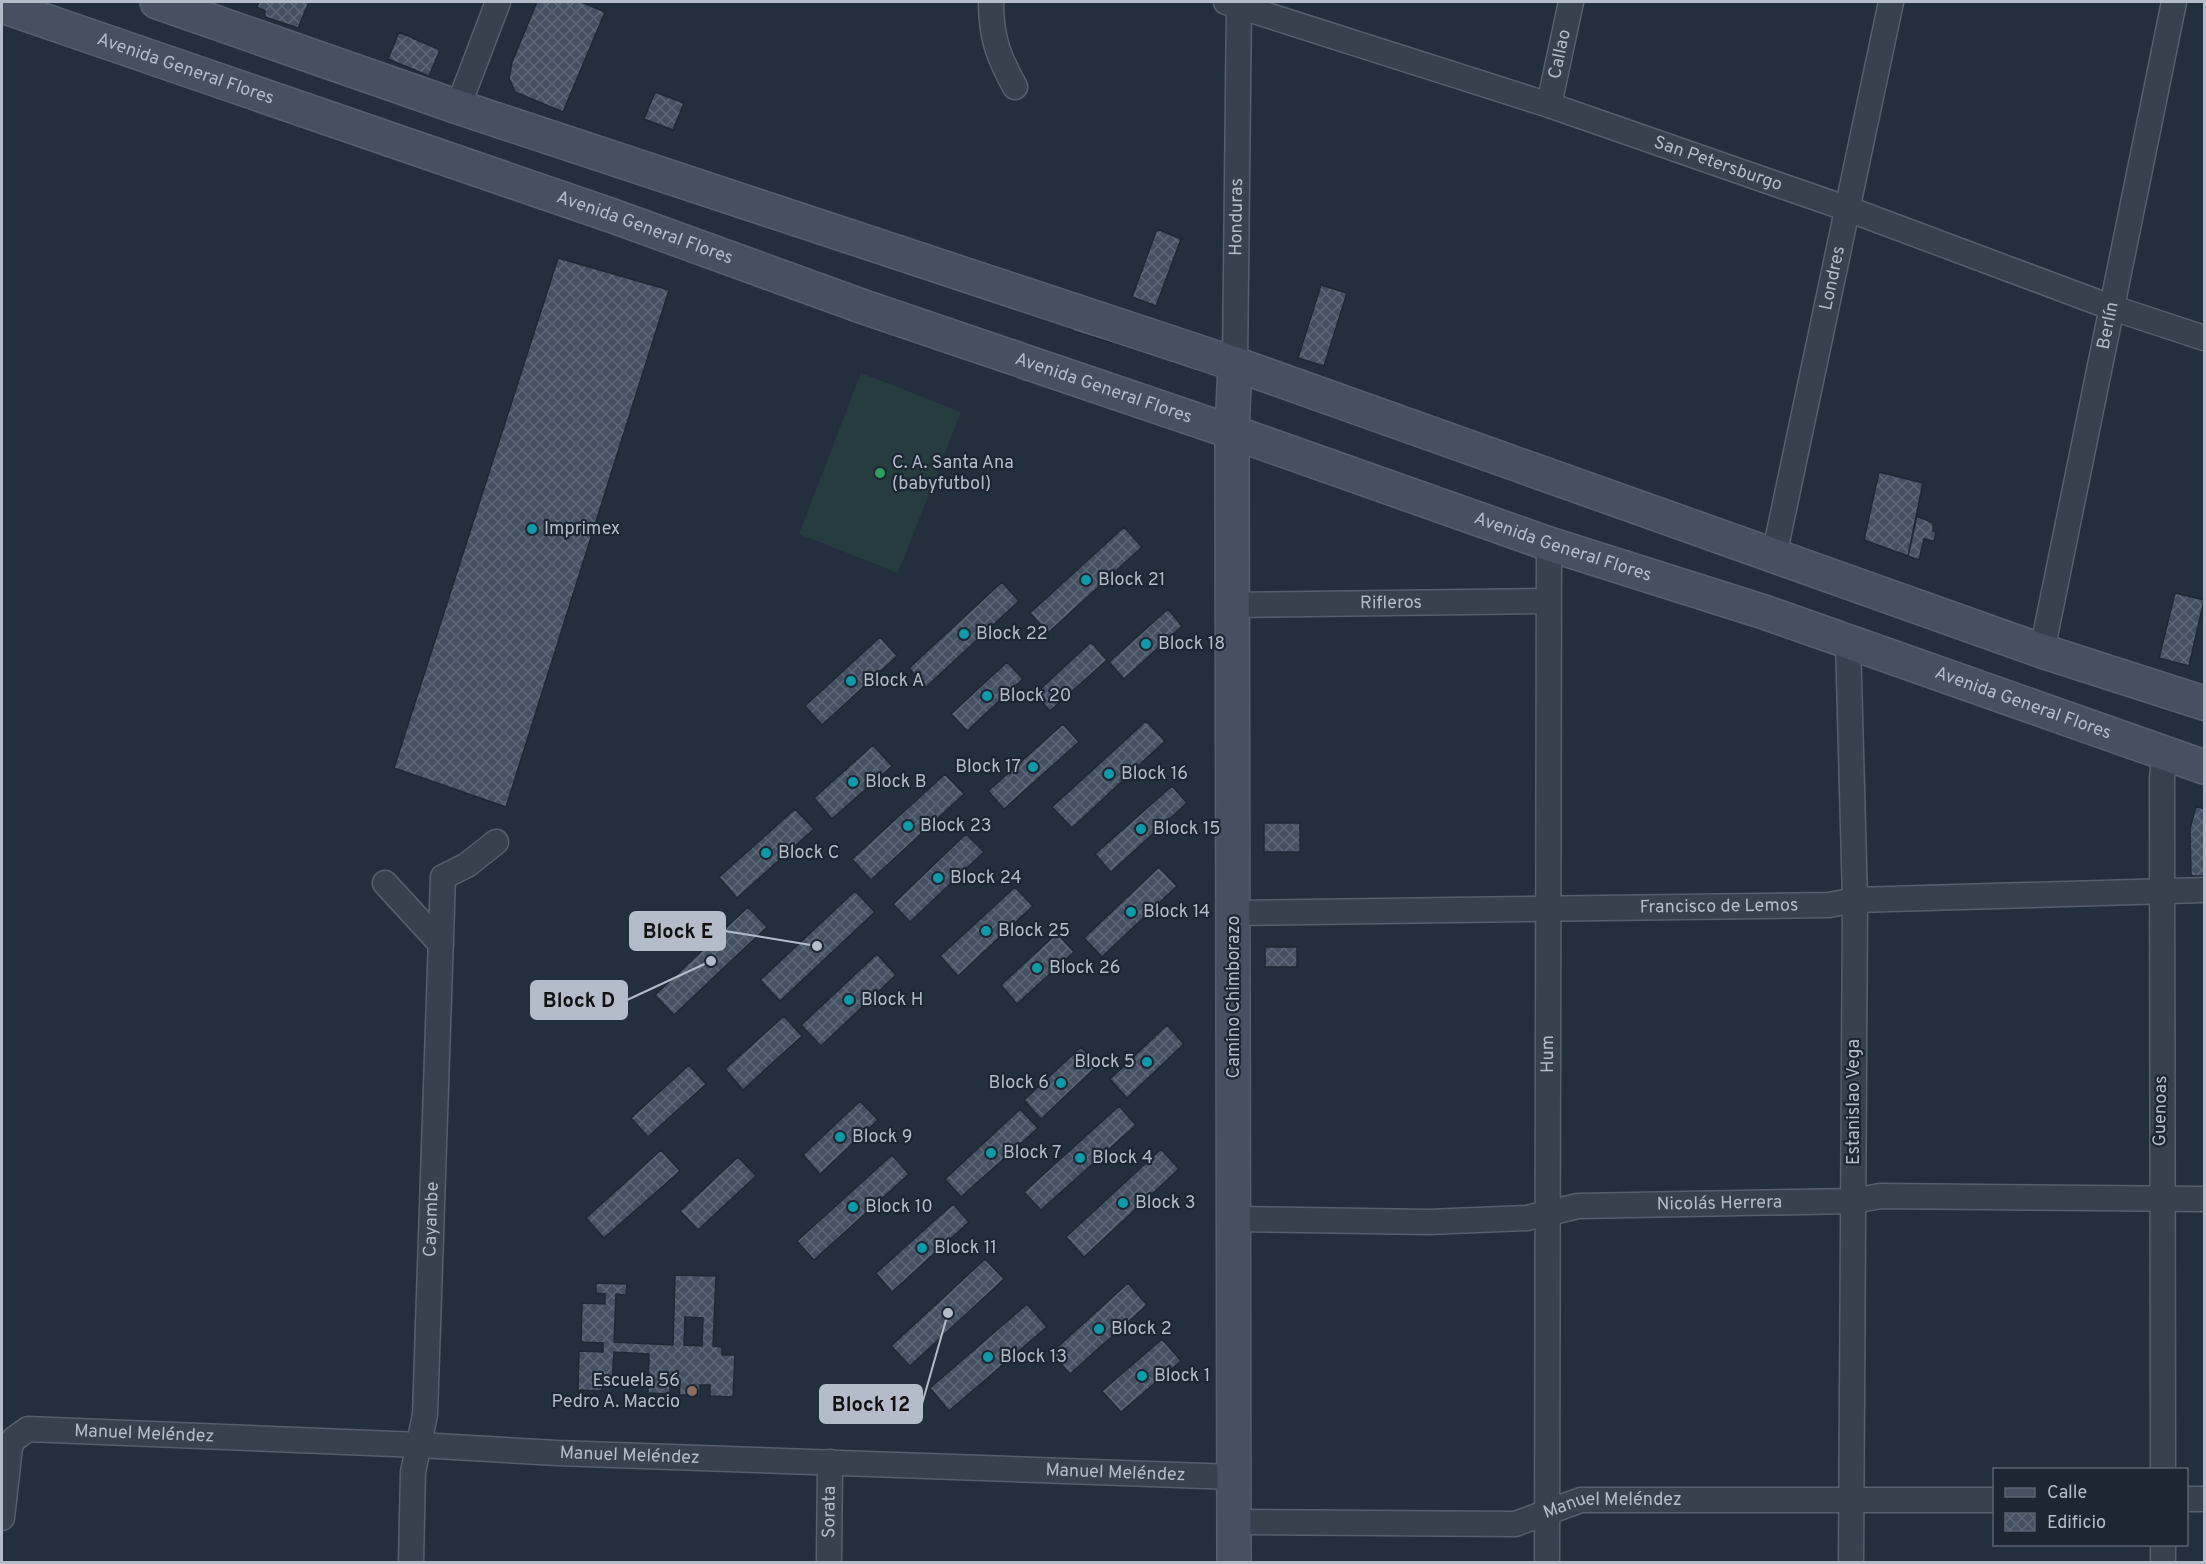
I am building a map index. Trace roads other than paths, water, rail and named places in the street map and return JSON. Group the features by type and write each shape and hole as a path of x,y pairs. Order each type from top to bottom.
{"main road":[{"path":"157,2 458,107 1234,364 2042,651 2205,704"},
{"name":"Avenida General Flores","path":"2,6 1233,416 1549,544 1848,641 2205,767"},
{"name":"Honduras","path":"1233,416 1234,364"},
{"path":"1233,416 1259,398 1276,399 1468,464 1488,468 1524,467"},
{"name":"Camino Chimborazo","path":"1233,416 1234,1563"}],"street":[{"path":"458,107 498,2"},
{"path":"991,2 991,32 1001,62 1015,87"},
{"name":"Callao","path":"1549,105 1571,2"},
{"name":"Londres","path":"1774,556 1891,2"},
{"name":"Berlín","path":"2042,651 2174,2"},
{"name":"San Petersburgo","path":"1235,3 1549,105 1848,209 2113,308 2205,338"},
{"name":"Honduras","path":"1234,364 1235,3"},
{"name":"Hum","path":"1547,1563 1549,544"},
{"name":"Rifleros","path":"1233,605 1548,601"},
{"name":"Estanislao Vega","path":"1848,641 1855,900 1851,1563"},
{"name":"Guenoas","path":"2163,1468 2161,1198 2164,891 2162,778 2165,753"},
{"name":"Cayambe","path":"411,1563 413,1472 425,1415 443,877 467,866 496,842"},
{"path":"385,883 441,944"},
{"name":"Francisco de Lemos","path":"1235,913 1829,905 1855,900 2205,890"},
{"name":"Nicolás Herrera","path":"1235,1219 1428,1222 1527,1218 1578,1206 1854,1201 1880,1196 2205,1199"},
{"name":"Manuel Meléndez","path":"2,1518 10,1447 14,1439 28,1429 557,1453 1234,1477"},
{"name":"Sorata","path":"829,1563 830,1462"},
{"path":"2188,1499 2205,1499"},
{"name":"Manuel Meléndez","path":"1234,1522 1515,1524 1581,1500 1993,1500"},
{"path":"2163,1546 2163,1563"}],"place":[{"name":"C. A. Santa Ana (babyfutbol)","path":"880,473"},
{"name":"Imprimex","path":"532,529"},
{"name":"Block 21","path":"1086,580"},
{"name":"Block 22","path":"964,634"},
{"name":"Block 18","path":"1146,644"},
{"name":"Block A","path":"851,681"},
{"name":"Block 20","path":"987,696"},
{"name":"Block 17","path":"1033,767"},
{"name":"Block 16","path":"1109,774"},
{"name":"Block B","path":"853,782"},
{"name":"Block 23","path":"908,826"},
{"name":"Block 15","path":"1141,829"},
{"name":"Block C","path":"766,853"},
{"name":"Block 24","path":"938,878"},
{"name":"Block 14","path":"1131,912"},
{"name":"Block 25","path":"986,931"},
{"name":"Block E","path":"817,946"},
{"name":"Block D","path":"711,961"},
{"name":"Block 26","path":"1037,968"},
{"name":"Block H","path":"849,1000"},
{"name":"Block 5","path":"1147,1062"},
{"name":"Block 6","path":"1061,1083"},
{"name":"Block 9","path":"840,1137"},
{"name":"Block 7","path":"991,1153"},
{"name":"Block 4","path":"1080,1158"},
{"name":"Block 3","path":"1123,1203"},
{"name":"Block 10","path":"853,1207"},
{"name":"Block 11","path":"922,1248"},
{"name":"Block 12","path":"948,1313"},
{"name":"Block 2","path":"1099,1329"},
{"name":"Block 13","path":"988,1357"},
{"name":"Block 1","path":"1142,1376"},
{"name":"Escuela 56 Pedro A. Maccio","path":"692,1391"}]}
